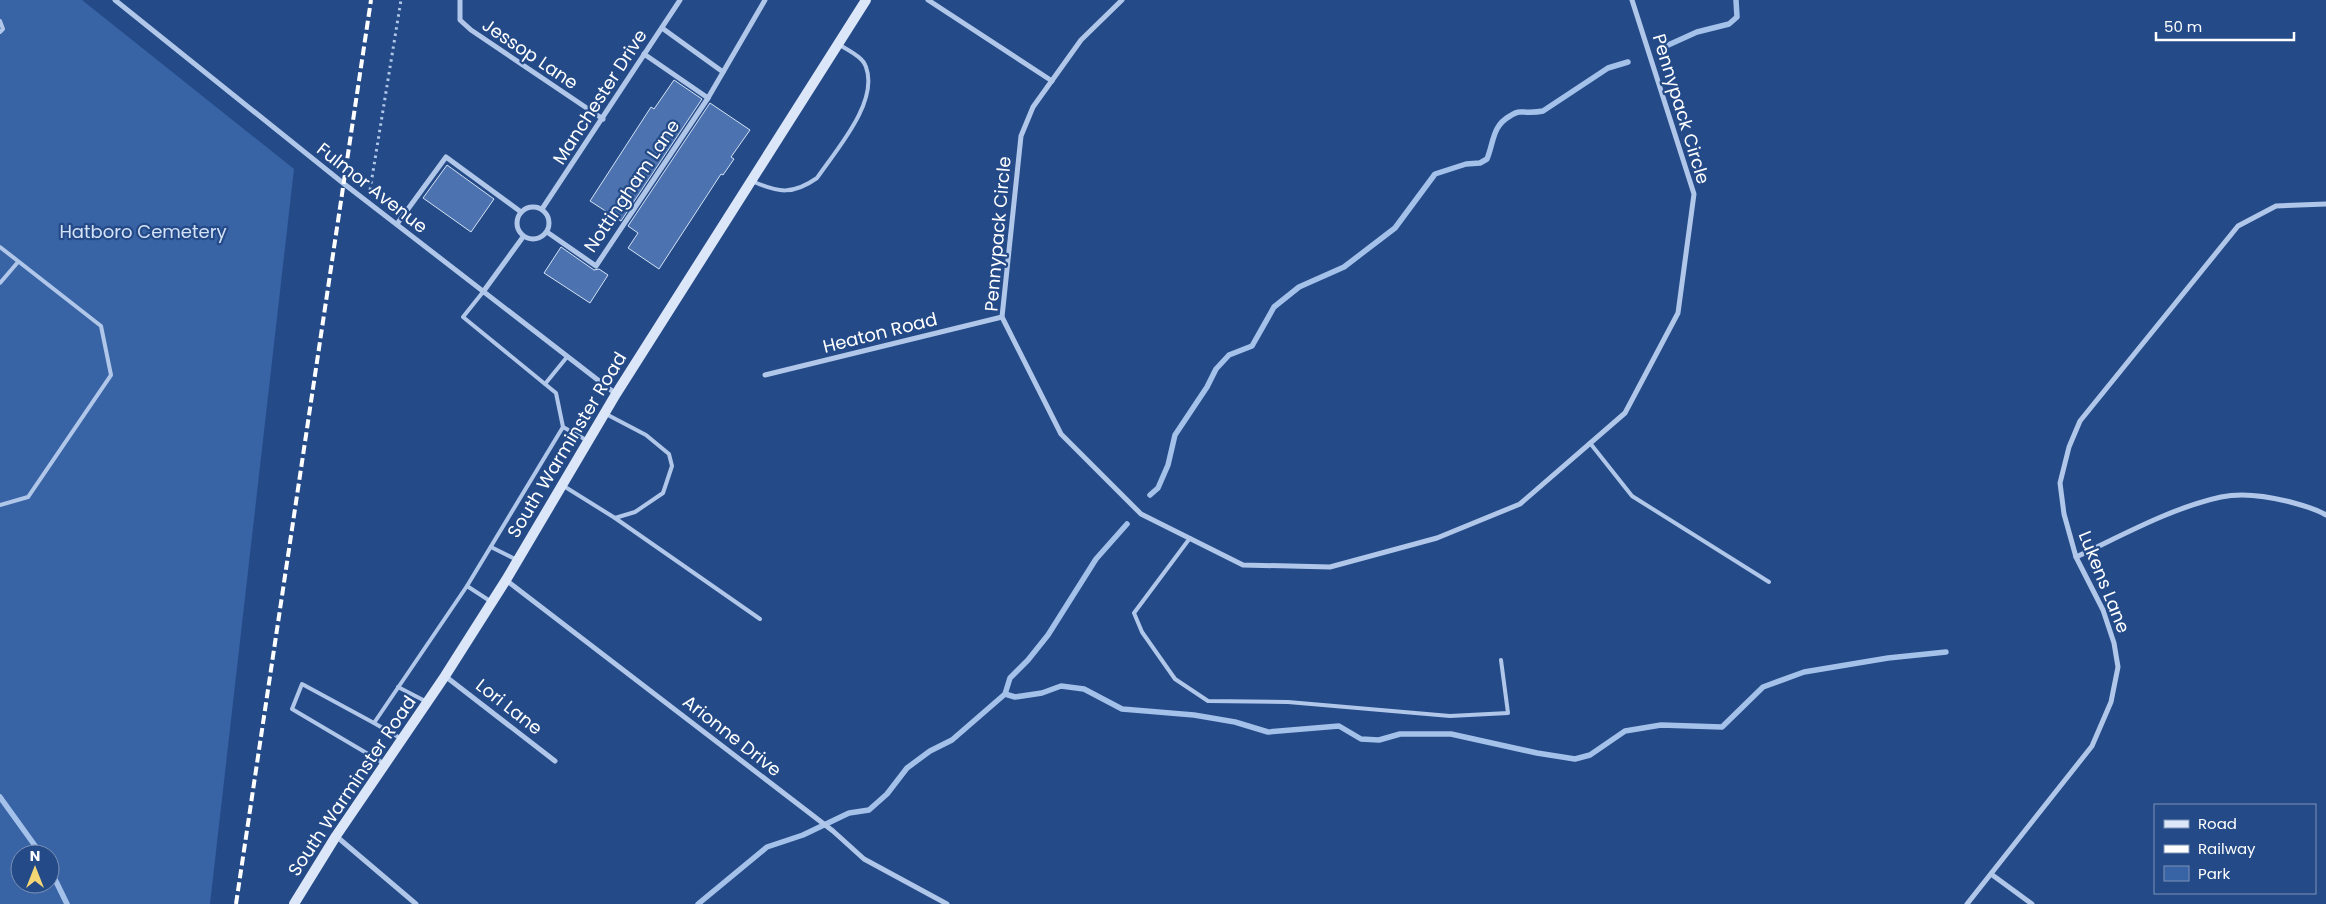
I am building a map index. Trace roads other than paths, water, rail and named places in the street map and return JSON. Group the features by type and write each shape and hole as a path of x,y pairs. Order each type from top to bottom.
{"street":[{"name":"Fulmor Avenue","path":"115,0 368,203 616,394"},
{"name":"Jessop Lane","path":"460,0 460,20 470,30 603,119"},
{"name":"Manchester Drive","path":"542,210 680,0"},
{"path":"644,54 708,98 765,0"},
{"name":"South Warminster Road","path":"294,904 336,836 445,676 506,580 616,394 866,0"},
{"path":"928,0 1052,81"},
{"name":"Pennypack Circle","path":"1122,0 1081,40 1033,107 1021,136 1002,316 1061,434 1141,514 1243,565 1330,567 1437,538 1520,504 1625,413 1678,314 1694,194 1632,0"},
{"path":"662,28 723,72"},
{"name":"Nottingham Lane","path":"546,232 596,266 708,98"},
{"path":"397,224 446,157 521,212"},
{"name":"Lukens Lane","path":"1967,904 2092,746 2111,702 2118,667 2114,644 2103,610 2076,557 2064,514 2060,483 2069,447 2080,421 2238,226 2276,206 2326,204"},
{"path":"531,207 542,210 548,218 546,232 533,240 523,237 519,233 516,222 521,212 531,207"},
{"path":"483,292 523,237"},
{"name":"Heaton Road","path":"765,375 1002,316"},
{"path":"2076,557 2185,507 2223,496 2246,495 2280,499 2317,510 2326,515"},
{"name":"Arionne Drive","path":"506,580 833,831 864,859 947,904"},
{"name":"Lori Lane","path":"445,676 556,761"},
{"path":"336,836 416,904"},
{"path":"1991,874 2032,904"}],"lane":[{"path":"0,21 2,28 0,32"},
{"path":"751,181 772,190 784,191 807,185 817,178 863,108 867,92 866,68 861,59 838,44"},
{"path":"0,247 101,326 110,375 28,497 0,505"},
{"path":"0,283 18,262"},
{"path":"374,723 467,586 563,427 556,393 462,317 483,292"},
{"path":"545,384 568,357"},
{"path":"604,414 646,435 669,454 672,466 663,493 635,512 615,518"},
{"path":"563,427 588,441"},
{"path":"1590,444 1632,496 1769,582"},
{"path":"562,484 615,518 760,619"},
{"path":"1190,538 1134,613 1142,632 1174,679 1208,701 1288,702 1450,716 1508,713 1501,660"},
{"path":"490,547 517,560"},
{"path":"467,586 492,602"},
{"path":"385,764 292,709 302,684 402,739"},
{"path":"398,687 427,702"}],"waterway":[{"path":"1666,46 1697,32 1729,24 1737,17 1736,0"},
{"path":"1150,495 1158,488 1168,465 1175,435 1207,387 1216,369 1229,355 1252,346 1274,307 1299,287 1344,267 1395,228 1435,174 1466,164 1480,163 1487,159 1494,135 1504,120 1517,112 1543,111 1608,68 1628,62"},
{"path":"698,904 767,847 803,835 849,813 869,810 887,794 907,768 930,751 952,740 1005,694 1010,678 1028,660 1048,635 1096,559 1127,524"},
{"path":"1005,694 1015,697 1042,693 1061,686 1084,689 1122,709 1194,715 1235,722 1268,732 1339,726 1361,739 1379,740 1400,734 1451,734 1537,753 1575,759 1590,755 1625,731 1661,725 1722,727 1763,687 1804,672 1888,658 1946,652"},
{"path":"0,797 34,844"},
{"path":"60,890 67,904"}],"railway":[{"path":"236,904 371,0"}],"park label":[{"name":"Hatboro Cemetery","path":"143,232"}]}
